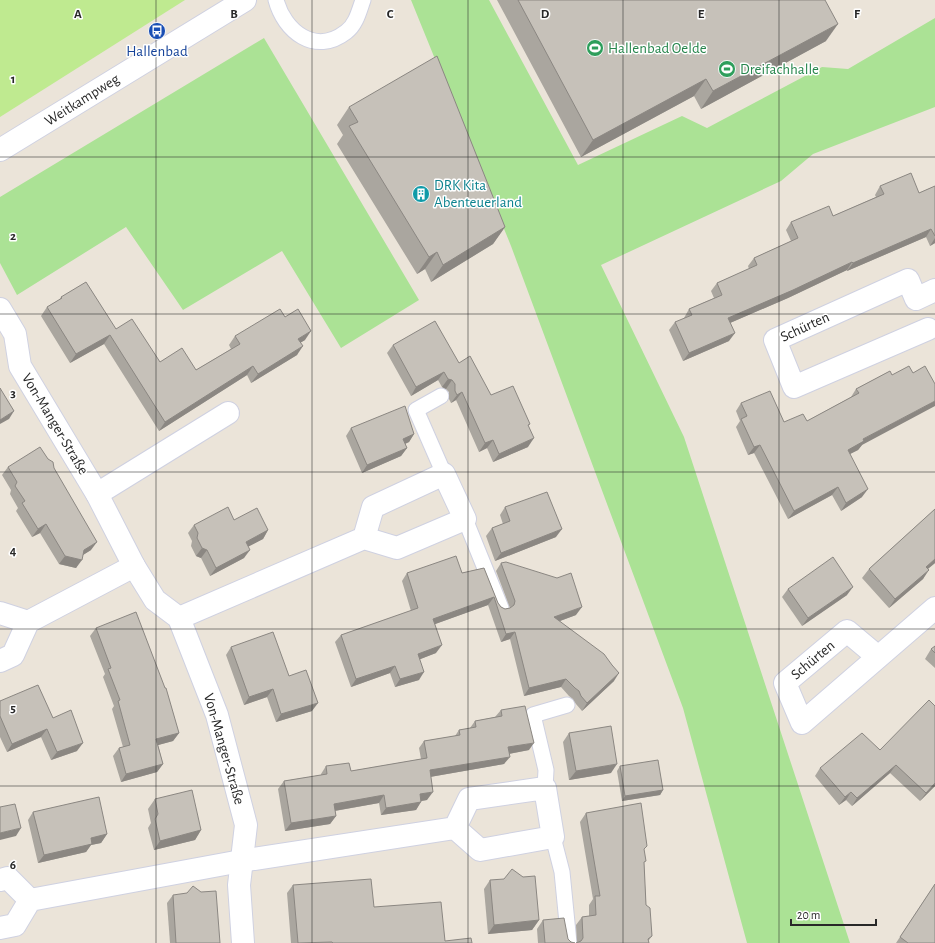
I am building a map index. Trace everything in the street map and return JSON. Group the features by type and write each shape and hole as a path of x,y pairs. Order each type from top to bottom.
{"street":[{"name":"Weitkampweg","path":"0,150 245,0"},
{"name":"Schürten","path":"908,280 916,299 932,336 794,387 775,340 908,280"},
{"path":"916,299 935,290"},
{"name":"Von-Manger-Straße","path":"0,309 15,334 20,366 97,494 134,566 155,600 179,618 217,715 246,825 239,884 243,943"},
{"path":"97,494 228,413"},
{"path":"179,618 364,538 397,548 465,519 444,474 373,507 364,538"},
{"path":"0,661 13,655 28,622 134,566"},
{"path":"878,657 935,608"},
{"path":"0,613 28,622"},
{"path":"545,788 553,837 480,850 456,828 469,799 545,788"},
{"path":"0,928 15,925 30,900 241,861 456,828"},
{"path":"0,880 8,878 30,900"}],"lane":[{"path":"276,0 279,11 290,28 303,38 317,42 331,41 346,32 359,14 363,0"},
{"path":"440,396 416,410 444,474"},
{"path":"465,519 500,608"},
{"path":"545,788 546,770 533,715 566,705"},
{"path":"553,837 562,872 569,943"}],"green space":[{"path":"0,0 185,0 0,117"},
{"path":"411,0 489,0 578,165 682,116 707,128 822,67 848,69 935,18 935,107 813,154 781,181 601,265 684,437 850,943 747,943 683,708 511,246"},
{"path":"264,38 419,300 341,348 282,251 183,310 126,227 17,295 0,263 0,197"}],"building":[{"path":"518,0 825,0 838,24 713,91 706,79 593,140"},
{"name":"DRK Kita Abenteuerland","path":"437,56 505,227 443,265 437,252 429,257 349,126 358,122 349,107"},
{"path":"911,173 919,193 935,186 935,236 931,229 853,263 852,262 793,290 728,318 735,333 689,353 675,322 692,315 689,309 722,295 717,283 757,265 754,258 798,238 791,222 829,206 833,216 884,194 880,186"},
{"path":"86,282 116,329 132,319 160,362 182,348 196,370 240,344 235,336 280,309 285,317 298,309 311,331 298,339 303,346 258,374 253,366 165,422 110,335 76,354 47,307"},
{"path":"435,321 459,363 470,356 491,395 513,386 530,424 528,425 534,438 499,454 493,440 485,443 462,392 457,395 455,391 455,384 452,380 448,379 444,372 416,387 393,345"},
{"path":"909,366 913,373 925,366 935,384 935,401 863,439 864,441 848,450 868,489 846,503 838,487 794,511 760,445 754,447 741,419 747,416 741,403 770,391 784,422 803,414 807,421 859,393 856,389 890,371 892,375"},
{"path":"0,388 14,411 0,420"},
{"path":"405,406 414,434 403,439 407,448 367,465 351,428"},
{"path":"40,447 48,459 53,462 54,468 97,542 84,550 82,560 65,556 46,524 38,529 22,503 25,501 15,486 17,482 8,467"},
{"path":"547,492 562,529 501,553 492,528 510,521 505,507"},
{"path":"228,507 234,520 257,508 268,530 246,542 250,550 216,568 207,550 202,548 197,538 198,533 194,525"},
{"path":"935,509 935,559 926,567 929,570 895,599 869,569"},
{"path":"456,556 462,573 484,568 498,603 505,609 514,605 515,601 501,563 506,562 557,578 571,573 582,607 554,617 604,654 619,673 587,703 579,691 566,679 529,688 515,632 506,634 494,597 433,619 442,645 418,654 424,672 400,679 395,666 356,679 341,635 418,608 407,573"},
{"path":"833,557 853,587 808,618 788,589"},
{"path":"136,612 166,688 179,733 156,739 163,764 126,774 119,748 130,745 118,701 120,700 108,669 111,668 96,628"},
{"path":"273,632 289,676 306,670 318,703 281,714 273,689 249,697 231,647"},
{"path":"935,646 935,653 931,649"},
{"path":"38,685 53,718 71,710 83,743 57,752 47,729 12,744 0,716 0,701"},
{"path":"929,700 935,706 935,783 926,793 896,765 857,798 851,792 845,797 820,768 862,733 880,750"},
{"path":"525,706 534,743 508,747 510,757 430,770 433,792 420,794 421,802 386,808 384,795 334,804 336,816 291,823 284,781 327,774 326,766 349,763 351,771 427,758 424,741 460,735 459,730 476,727 475,721 502,716 501,710"},
{"path":"611,726 617,764 576,771 569,733"},
{"path":"658,760 663,790 625,796 620,766"},
{"path":"192,790 201,830 160,841 155,819 158,814 155,799"},
{"path":"99,797 107,834 91,838 92,844 44,855 33,812"},
{"path":"641,803 647,846 644,849 646,861 644,862 646,905 650,908 652,936 648,939 649,943 576,943 581,941 583,938 582,917 596,915 595,896 600,896 586,813"},
{"path":"15,804 21,828 0,833 0,807"},
{"path":"512,869 523,877 535,876 539,920 494,925 490,880 504,879"},
{"path":"371,879 374,907 441,902 445,941 471,938 472,943 298,943 293,885"},
{"path":"935,884 935,943 908,943 900,937"},
{"path":"193,886 201,892 216,891 220,943 176,943 173,895 187,893"},
{"path":"564,918 568,939 575,943 545,943 543,920"}],"place":[{"name":"Hallenbad","path":"157,31"},
{"name":"Hallenbad Oelde","path":"595,48"},
{"name":"Dreifachhalle","path":"727,69"},
{"name":"DRK Kita Abenteuerland","path":"421,194"}]}
